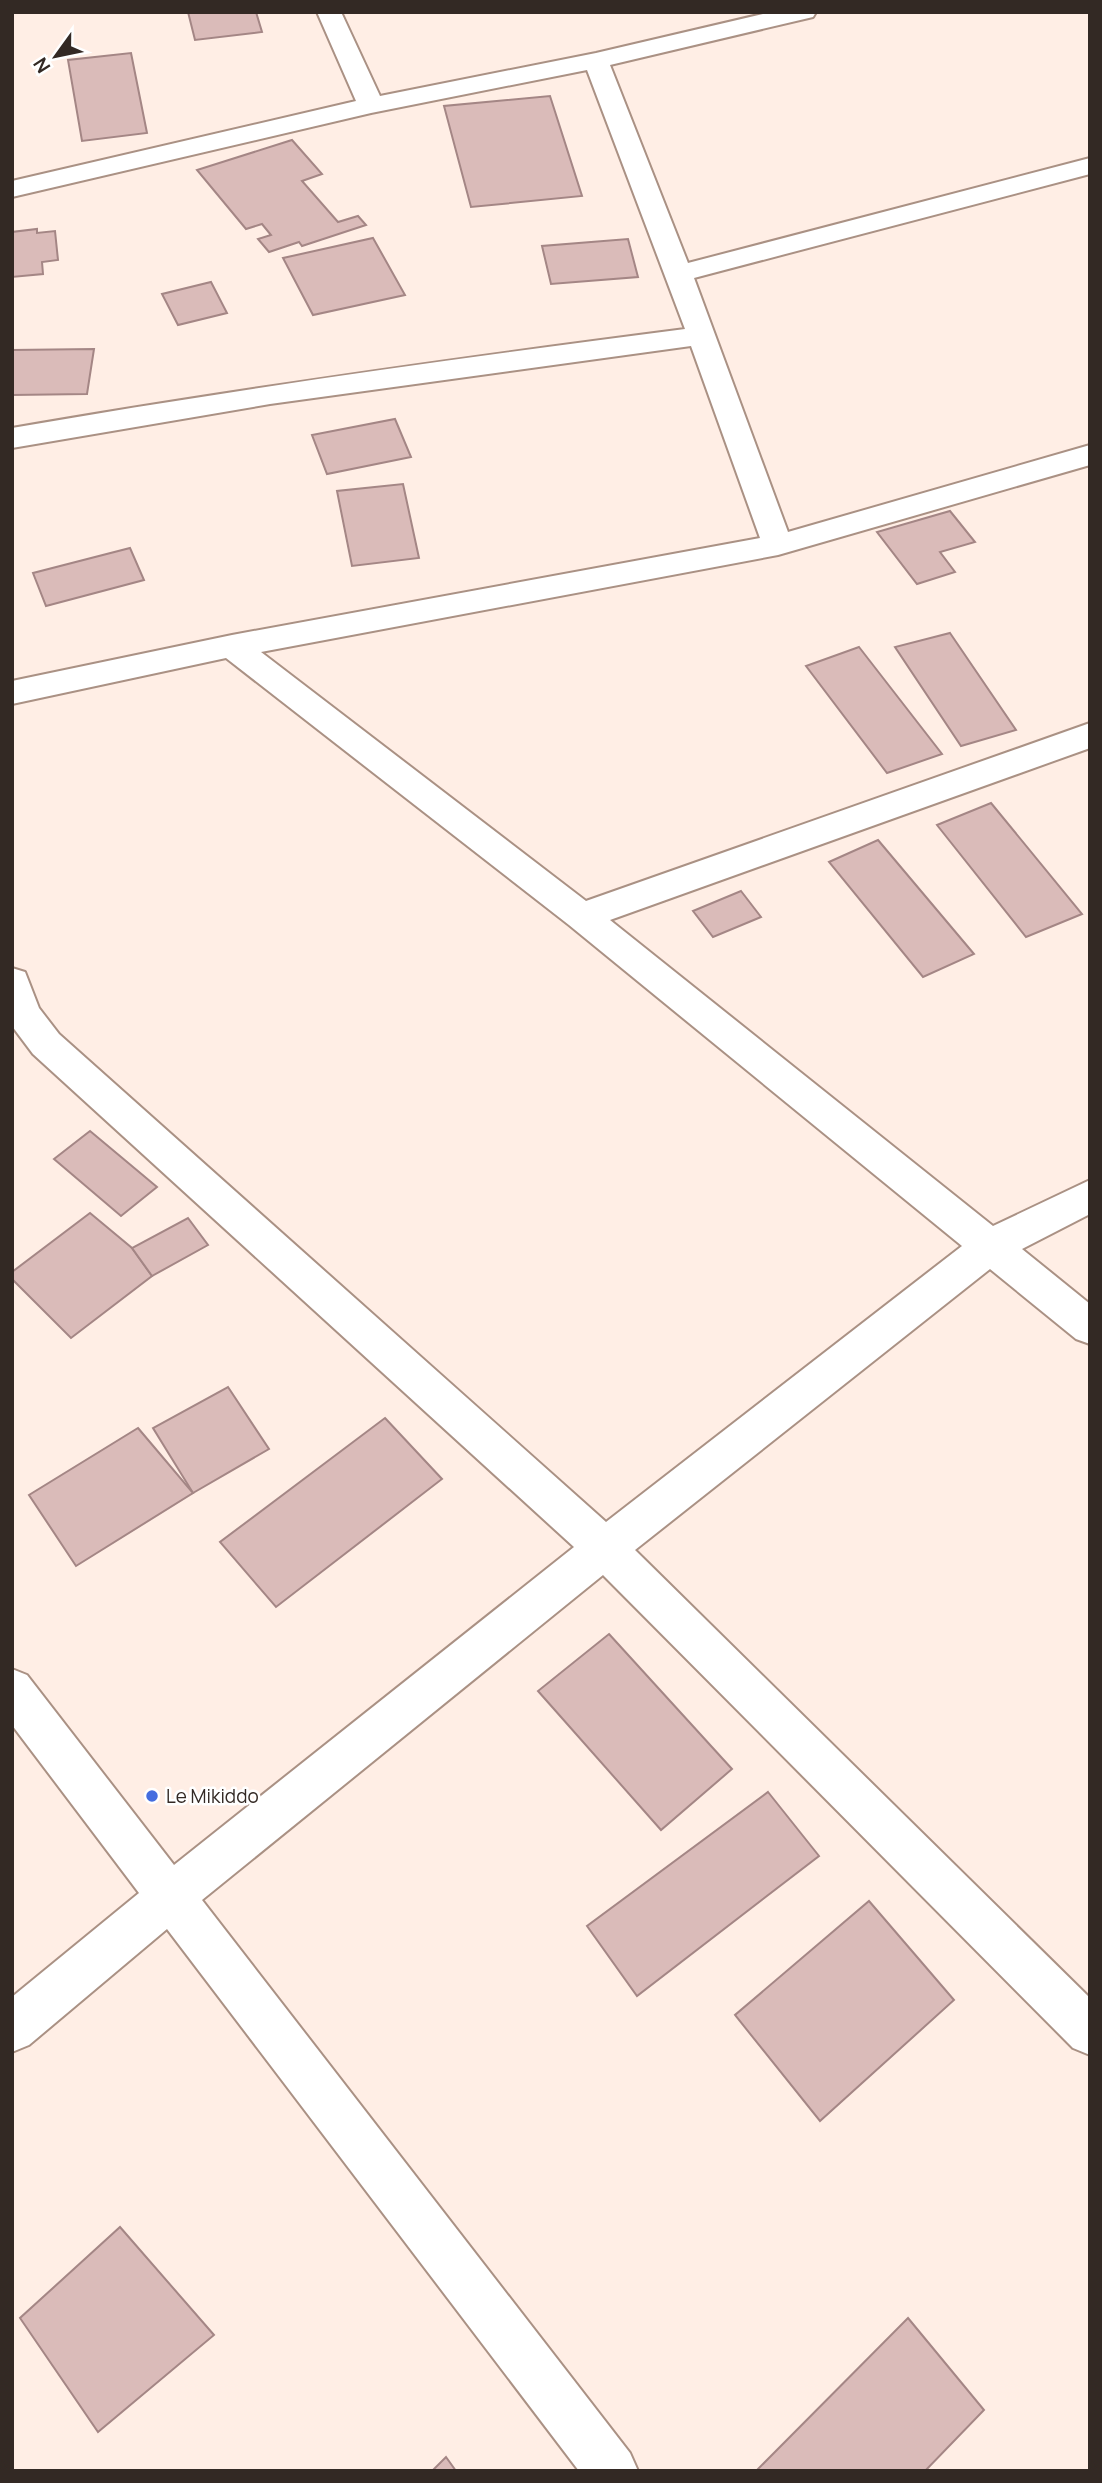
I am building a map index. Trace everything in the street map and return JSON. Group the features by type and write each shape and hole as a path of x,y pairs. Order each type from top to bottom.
{"street":[{"path":"329,12 372,105"},
{"path":"12,189 372,105 596,61 804,12"},
{"path":"596,61 702,336 778,545"},
{"path":"678,274 1090,166"},
{"path":"12,438 183,407 702,336"},
{"path":"12,693 232,646 778,545 1090,455"},
{"path":"232,646 581,916 1090,1327"},
{"path":"581,916 1090,736"},
{"path":"12,982 18,1005 30,1027 46,1044 605,1548 1090,2031"},
{"path":"12,2028 170,1897 605,1548 991,1246 1090,1196"},
{"path":"12,1690 612,2471"}],"building":[{"path":"188,12 256,12 262,32 195,40"},
{"path":"131,53 147,133 82,141 68,60"},
{"path":"550,96 582,196 471,207 444,106"},
{"path":"292,140 322,174 302,181 338,222 358,216 366,225 302,246 299,242 269,252 258,239 271,235 262,224 246,229 197,170"},
{"path":"37,229 37,233 55,231 58,260 42,262 43,274 12,277 12,232"},
{"path":"373,238 405,295 313,315 283,258"},
{"path":"628,239 638,277 551,284 542,246"},
{"path":"211,282 227,313 178,325 162,294"},
{"path":"94,349 87,394 12,395 12,350"},
{"path":"395,419 411,457 327,474 312,435"},
{"path":"403,484 419,558 352,566 337,491"},
{"path":"950,511 975,542 940,552 955,572 917,584 877,532"},
{"path":"130,548 144,580 46,606 33,573"},
{"path":"950,633 1016,730 961,746 895,647"},
{"path":"859,647 942,754 887,773 806,666"},
{"path":"991,803 1082,914 1026,937 937,825"},
{"path":"878,840 974,954 923,977 829,862"},
{"path":"741,891 761,917 713,937 693,911"},
{"path":"90,1131 157,1187 121,1216 54,1159"},
{"path":"90,1213 132,1248 152,1276 71,1338 12,1279 12,1272"},
{"path":"188,1218 208,1245 152,1276 132,1248"},
{"path":"228,1387 269,1449 193,1493 153,1428"},
{"path":"385,1418 442,1479 276,1607 220,1542"},
{"path":"138,1428 193,1493 76,1566 29,1495"},
{"path":"609,1634 732,1769 661,1830 538,1691"},
{"path":"768,1792 819,1856 637,1996 587,1926"},
{"path":"869,1901 954,2000 820,2121 735,2015"},
{"path":"120,2227 214,2335 98,2432 20,2318"},
{"path":"908,2318 984,2410 925,2471 756,2471"},
{"path":"446,2457 456,2471 432,2471"}],"place":[{"name":"Le Mikiddo","path":"152,1796"}]}
